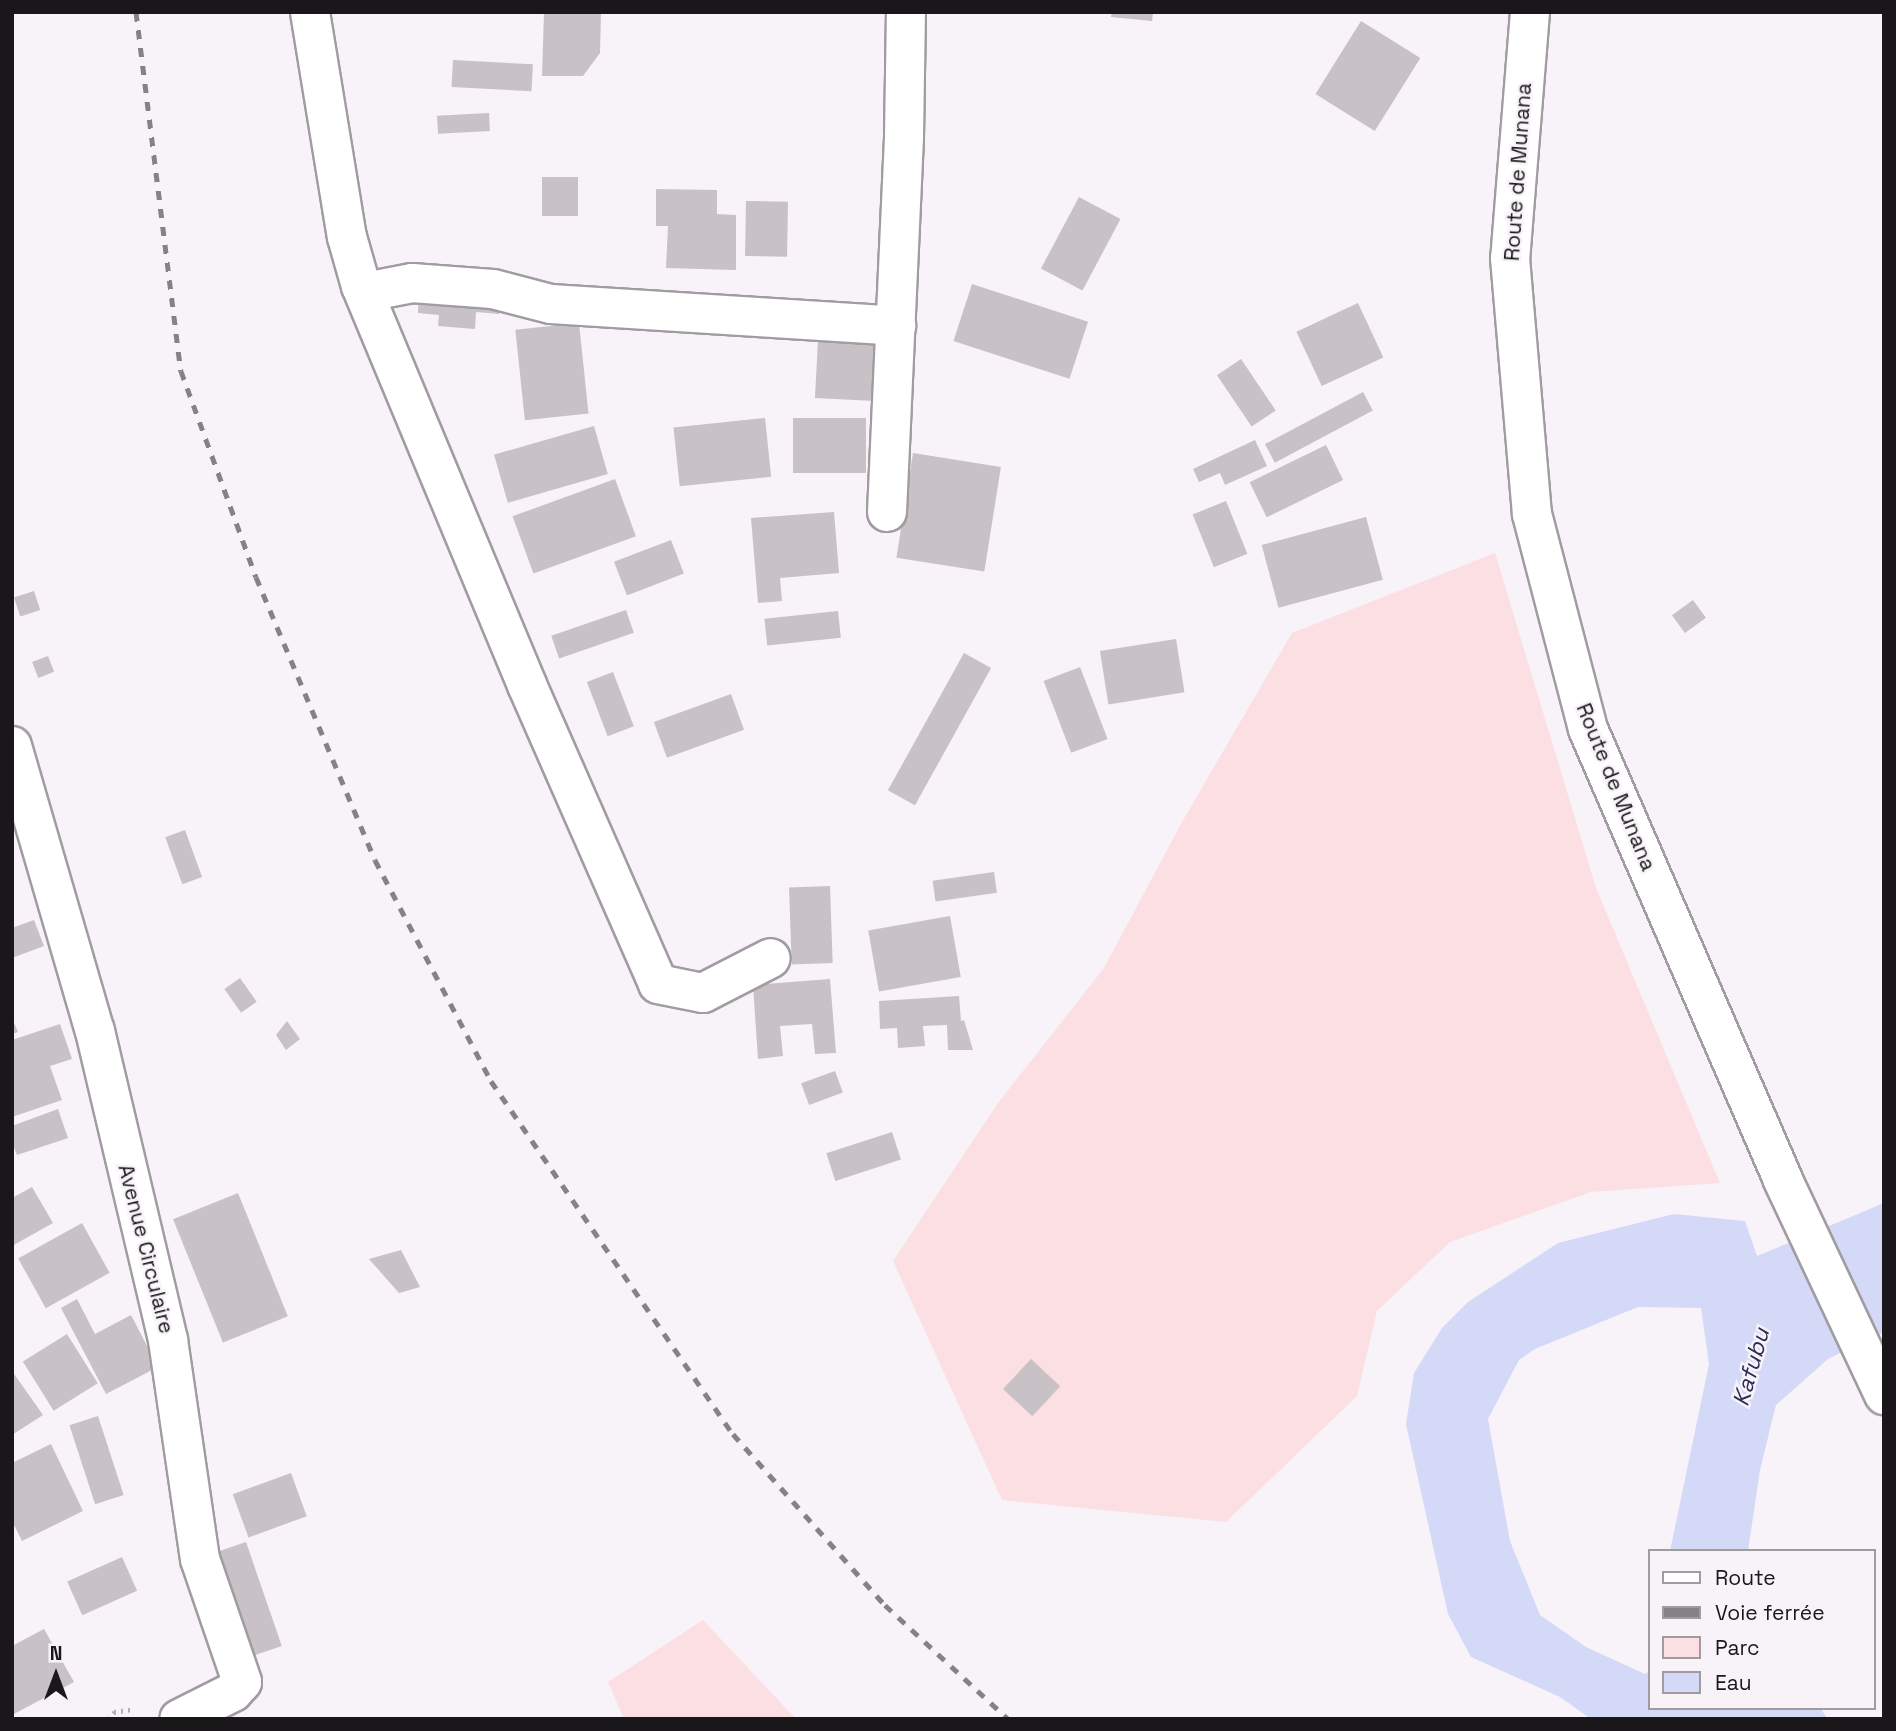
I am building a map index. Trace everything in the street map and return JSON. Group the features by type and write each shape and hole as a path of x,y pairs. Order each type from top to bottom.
{"street":[{"path":"310,12 347,237 361,286 527,685 658,984 703,993 771,958"},
{"path":"887,512 906,12"},
{"name":"Route de Munana","path":"1530,12 1510,257 1532,514 1588,729 1782,1178 1884,1395"},
{"path":"361,286 370,291 412,284 493,289 551,304 896,326"},
{"name":"Avenue Circulaire","path":"12,746 95,1031 168,1340 200,1559 243,1682 233,1692 179,1719"}],"green space":[{"path":"1495,553 1596,888 1720,1183 1591,1192 1450,1242 1377,1311 1357,1396 1226,1522 1002,1500 893,1261 998,1103 1104,968 1182,822 1292,633"},
{"path":"703,1620 796,1719 624,1719 608,1682"}],"water":[{"name":"Kafubu","path":"1884,1203 1884,1332 1828,1359 1776,1405 1760,1470 1748,1549 1670,1549 1709,1364 1701,1308 1638,1307 1535,1349 1519,1360 1488,1419 1510,1541 1540,1615 1586,1647 1645,1674 1647,1672 1647,1710 1821,1710 1828,1719 1591,1719 1560,1697 1471,1657 1448,1614 1406,1424 1414,1373 1442,1328 1468,1302 1558,1243 1674,1214 1745,1221 1757,1256"}],"building":[{"path":"544,12 601,12 600,53 583,76 542,76"},
{"path":"1112,12 1153,12 1152,21 1111,17"},
{"path":"1361,21 1420,58 1375,131 1315,94"},
{"path":"453,60 533,64 531,91 452,87"},
{"path":"489,113 490,131 438,134 437,116"},
{"path":"542,177 578,177 578,216 542,216"},
{"path":"656,189 717,190 717,214 736,215 736,270 666,268 668,226 656,226"},
{"path":"1079,197 1120,219 1082,291 1041,269"},
{"path":"746,201 788,202 787,257 745,256"},
{"path":"972,284 1088,322 1069,379 953,341"},
{"path":"419,288 500,294 499,314 476,312 475,329 438,326 439,315 418,313"},
{"path":"1358,303 1383,357 1322,386 1296,332"},
{"path":"579,323 589,414 525,420 515,330"},
{"path":"818,340 888,344 885,402 815,398"},
{"path":"1241,359 1276,410 1252,427 1217,375"},
{"path":"1363,392 1373,411 1275,463 1265,444"},
{"path":"765,418 771,477 680,486 674,428"},
{"path":"793,418 866,418 866,473 793,473"},
{"path":"594,426 608,474 508,503 494,455"},
{"path":"1255,440 1267,466 1225,485 1220,473 1199,482 1193,469"},
{"path":"1326,445 1343,480 1267,517 1250,482"},
{"path":"913,453 1001,467 984,572 896,558"},
{"path":"615,479 636,536 533,574 513,516"},
{"path":"1226,501 1247,554 1214,567 1193,514"},
{"path":"834,512 839,573 780,578 782,601 758,603 751,518"},
{"path":"1366,517 1383,580 1279,608 1262,545"},
{"path":"671,540 684,574 627,595 614,562"},
{"path":"34,591 40,610 20,617 14,597"},
{"path":"1693,600 1706,618 1685,633 1672,615"},
{"path":"626,610 634,633 559,658 551,636"},
{"path":"838,611 841,638 767,646 764,619"},
{"path":"1176,639 1184,692 1108,704 1100,651"},
{"path":"964,653 991,668 915,805 888,790"},
{"path":"48,656 54,672 38,678 32,662"},
{"path":"1080,667 1108,739 1071,753 1044,681"},
{"path":"613,672 634,726 608,736 587,682"},
{"path":"731,694 744,730 667,758 654,722"},
{"path":"185,830 202,877 182,884 165,837"},
{"path":"994,872 997,893 936,901 933,881"},
{"path":"830,886 833,963 792,964 789,887"},
{"path":"950,916 961,977 879,991 868,930"},
{"path":"34,920 44,946 12,958 12,928"},
{"path":"240,978 257,1002 241,1013 224,989"},
{"path":"830,979 836,1053 815,1054 812,1024 780,1026 783,1056 758,1059 753,985"},
{"path":"959,996 961,1021 964,1020 973,1050 948,1050 947,1025 923,1026 925,1046 898,1048 897,1028 880,1029 879,1001"},
{"path":"12,1018 18,1032 12,1034"},
{"path":"287,1021 300,1039 286,1050 276,1035"},
{"path":"60,1024 72,1059 50,1066 62,1100 12,1117 12,1040"},
{"path":"835,1071 843,1093 809,1105 801,1083"},
{"path":"58,1109 68,1138 17,1155 12,1142 12,1126"},
{"path":"892,1132 901,1160 835,1181 826,1153"},
{"path":"32,1187 53,1223 12,1246 12,1198"},
{"path":"238,1193 288,1316 223,1343 173,1219"},
{"path":"82,1223 110,1273 46,1308 18,1258"},
{"path":"401,1250 420,1287 399,1293 369,1259"},
{"path":"77,1299 95,1334 131,1315 158,1367 106,1394 61,1308"},
{"path":"67,1334 98,1383 54,1411 23,1362"},
{"path":"1031,1359 1060,1386 1032,1416 1003,1389"},
{"path":"12,1371 43,1415 12,1435"},
{"path":"98,1416 124,1495 95,1504 69,1425"},
{"path":"51,1444 83,1511 22,1541 12,1521 12,1463"},
{"path":"291,1473 307,1516 248,1537 233,1494"},
{"path":"246,1542 282,1646 246,1658 210,1554"},
{"path":"122,1557 137,1591 82,1615 67,1581"},
{"path":"44,1629 74,1682 12,1715 12,1646"}],"railway":[{"path":"136,12 181,371 256,577 375,860 491,1081 733,1434 885,1605 1008,1719"}]}
